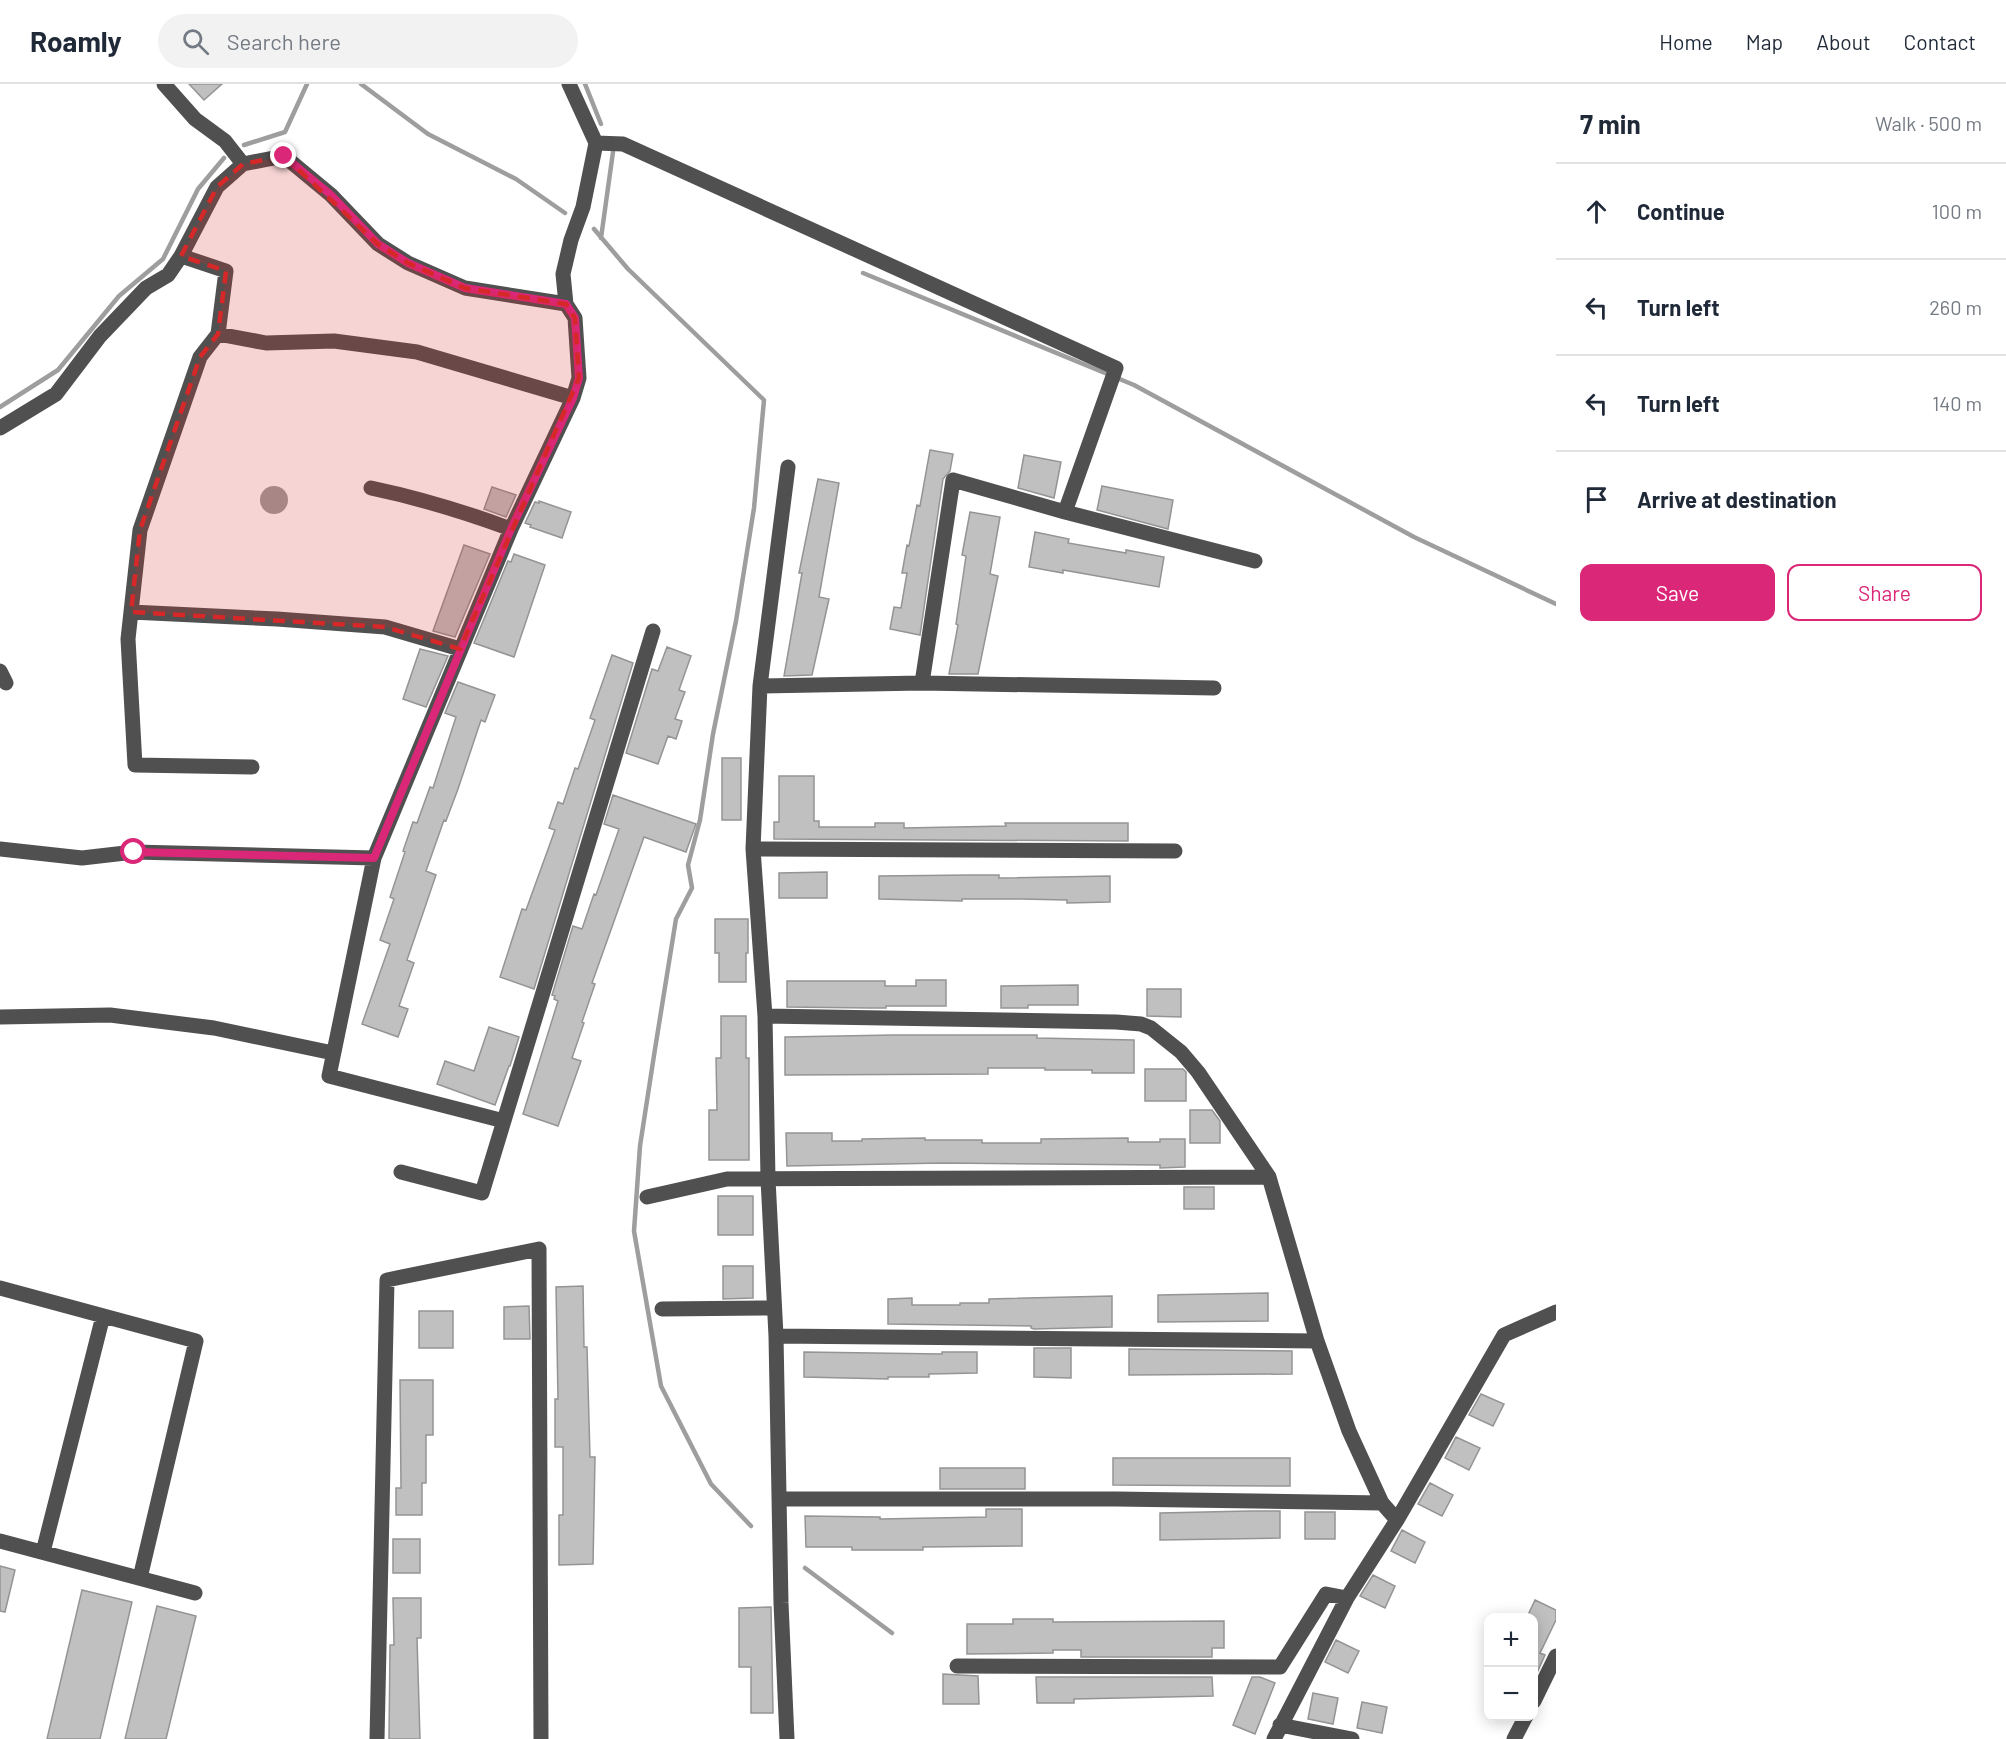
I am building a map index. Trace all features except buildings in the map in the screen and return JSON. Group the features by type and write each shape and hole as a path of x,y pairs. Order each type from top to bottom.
{"street":[{"path":"164,84 195,119 225,141 243,164"},
{"path":"504,1121 329,1076 374,858 511,529 573,398 579,378 575,318 566,304 563,274 571,240 583,207 596,143 569,84"},
{"path":"596,143 624,144 1116,368 1065,512"},
{"path":"0,428 56,394 100,336 146,288 168,275 182,256 217,188 243,164 284,156 331,195 378,244 427,272 465,288 566,304"},
{"path":"182,256 226,271 218,334 200,357 140,530 128,639 135,765 252,767"},
{"path":"218,334 266,343 334,341 417,352 573,398"},
{"path":"787,1739 776,1336 768,1179 765,1016 753,849 760,686 788,467"},
{"path":"922,683 953,480 1065,512 1255,561"},
{"path":"371,488 405,495 511,529"},
{"path":"131,612 385,627 460,649"},
{"path":"401,1173 482,1193 653,631"},
{"path":"760,686 922,683 1214,688"},
{"path":"0,849 82,858 134,852 374,858"},
{"path":"753,849 1175,851"},
{"path":"0,1017 110,1016 214,1028 333,1053"},
{"path":"765,1016 1116,1022 1141,1024 1161,1035 1181,1052 1198,1072 1269,1177 1317,1341 1349,1431 1382,1503 1397,1520"},
{"path":"647,1197 727,1179 1269,1177"},
{"path":"377,1739 387,1280 539,1249 541,1739"},
{"path":"0,1288 195,1341 140,1578"},
{"path":"662,1309 774,1308"},
{"path":"1352,1739 1277,1732 1347,1598 1397,1520 1504,1335 1556,1312"},
{"path":"43,1552 103,1316"},
{"path":"776,1336 1317,1341"},
{"path":"779,1499 1116,1499 1382,1503"},
{"path":"0,1541 195,1593"},
{"path":"957,1666 1280,1667 1326,1594 1347,1598"},
{"path":"1538,1691 1556,1656"},
{"path":"1514,1739 1523,1721"}],"highlighted area":[{"path":"284,156 378,244 408,263 465,288 566,304 575,318 579,378 460,649 385,627 131,612 140,530 200,357 218,334 226,271 181,256 217,187 243,164"}],"shaded area":[{"path":"274,486 284,490 288,500 284,510 274,514 264,510 260,500 264,490"}],"waterway":[{"path":"244,145 285,132 307,84"},
{"path":"361,84 428,134 516,179 565,213"},
{"path":"585,84 601,124"},
{"path":"601,238 613,152"},
{"path":"0,407 58,370 119,296 163,259 198,189 224,158"},
{"path":"594,229 628,269 764,400 754,508 736,621 713,734 700,820 688,865 692,888 676,919 655,1049 640,1146 634,1231 661,1386 711,1484 751,1526"},
{"path":"863,273 1134,385 1414,537 1556,604"},
{"path":"805,1568 892,1633"}],"route":[{"path":"134,852 374,858 511,529 573,398 579,378 575,318 566,304 465,288 408,263 378,244 331,195 284,156"}]}
